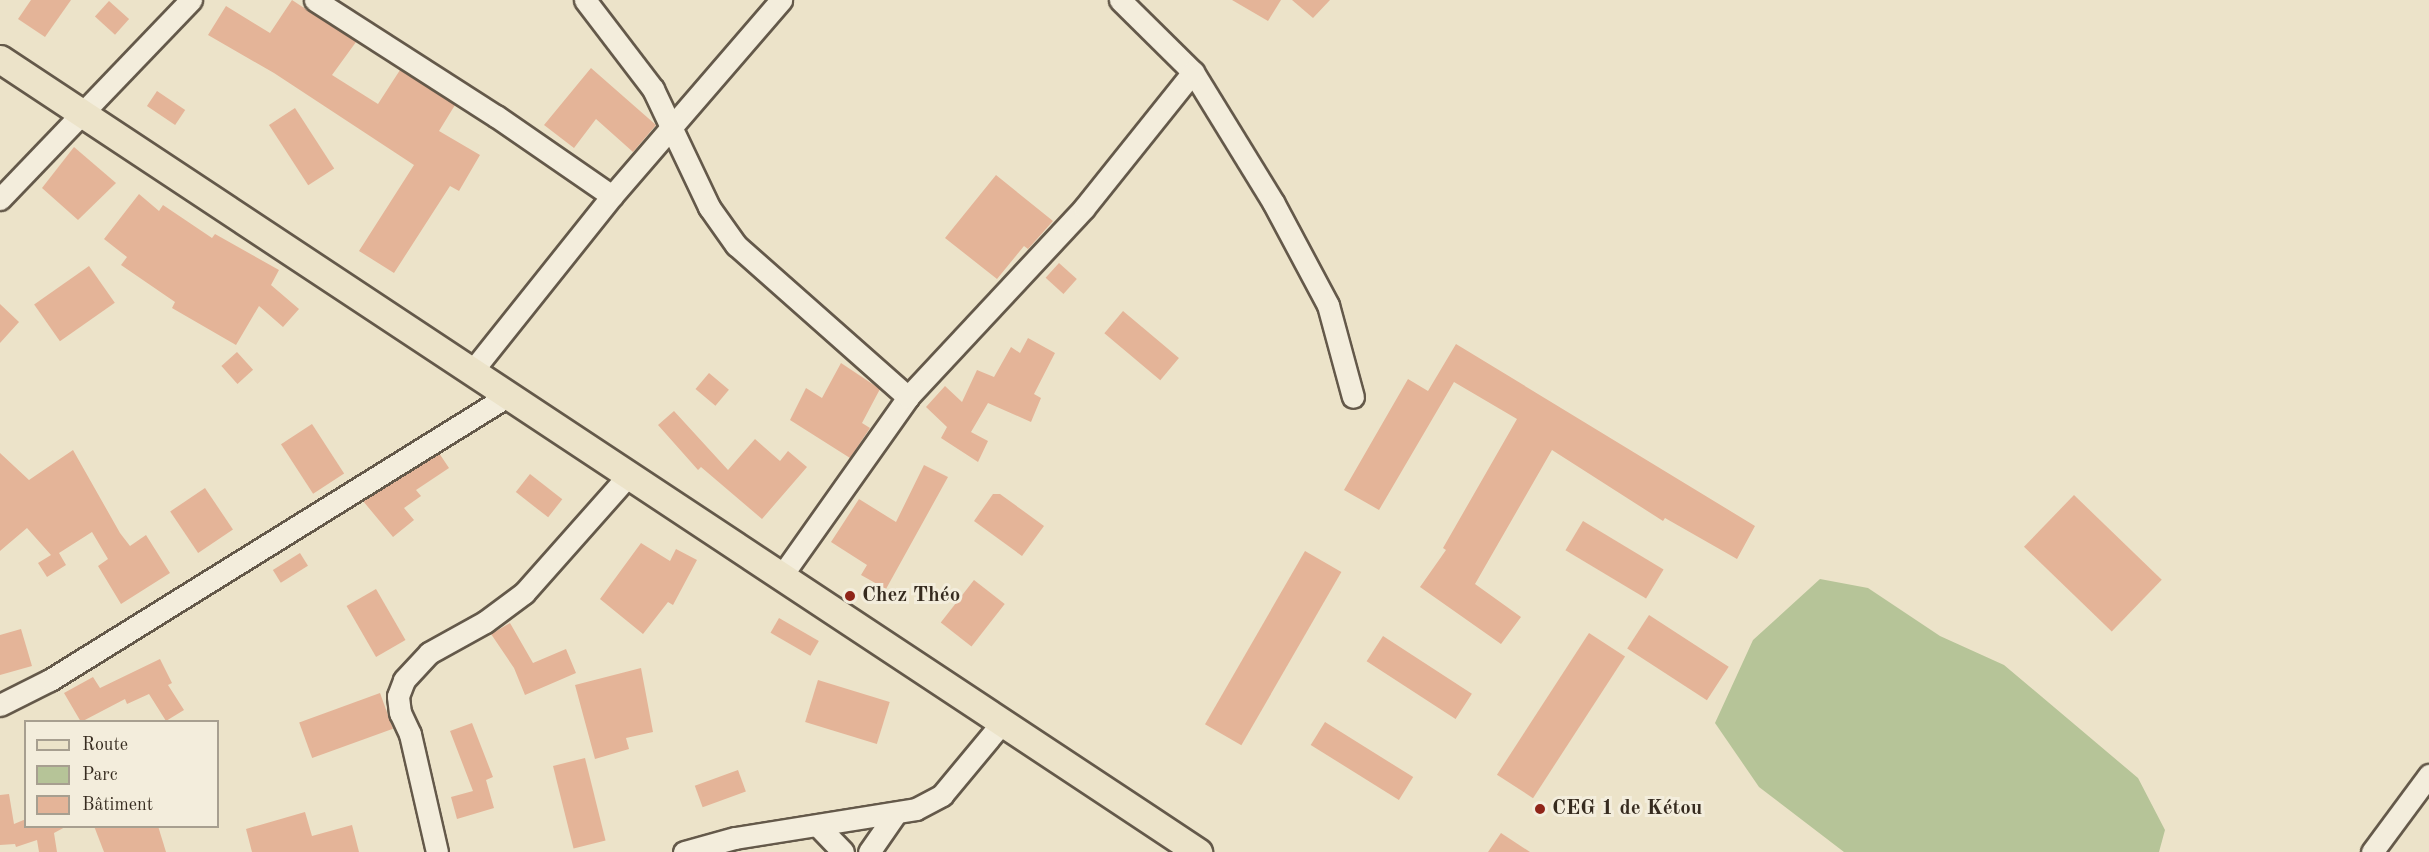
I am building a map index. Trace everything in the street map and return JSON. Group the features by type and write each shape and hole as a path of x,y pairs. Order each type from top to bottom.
{"main road":[{"path":"0,59 473,370 627,477 1198,852"}],"street":[{"path":"0,199 191,0"},
{"path":"315,0 496,116 612,196"},
{"path":"585,0 653,89 709,207 736,244 908,397"},
{"path":"473,370 612,196 781,0"},
{"path":"1120,0 1165,40 1193,72 1273,202 1328,305 1353,398"},
{"path":"780,578 908,397 1084,208 1193,72"},
{"path":"0,705 50,680 509,395"},
{"path":"437,852 410,734 400,712 398,696 404,680 429,653 485,622 524,592 627,477"},
{"path":"684,852 735,838 894,816 942,795 1001,724"},
{"path":"2372,852 2426,786"},
{"path":"870,852 894,816"},
{"path":"818,826 843,852"}],"green space":[{"path":"1820,579 1868,588 1940,636 2004,665 2138,778 2165,830 2159,852 1844,852 1759,787 1715,723 1753,640"}],"building":[{"path":"31,0 71,0 45,37 18,19"},
{"path":"292,0 356,42 332,75 378,104 400,70 455,105 439,131 480,155 459,191 450,186 394,273 359,251 414,165 274,73 208,35 226,6 270,33"},
{"path":"1232,0 1281,0 1268,21"},
{"path":"1292,0 1330,0 1313,18"},
{"path":"109,1 129,19 115,35 95,17"},
{"path":"591,68 656,125 633,152 596,119 574,148 544,125"},
{"path":"157,91 185,110 175,125 147,106"},
{"path":"295,108 334,168 308,185 269,125"},
{"path":"74,147 116,183 78,220 42,188"},
{"path":"996,175 1053,221 1028,249 1024,246 997,279 945,238"},
{"path":"139,194 159,211 163,205 212,238 215,234 279,270 271,285 299,309 283,327 259,306 236,345 172,308 175,302 121,265 127,257 104,239"},
{"path":"1059,263 1077,279 1063,294 1046,278"},
{"path":"89,266 115,303 60,341 34,304"},
{"path":"0,304 19,322 0,343"},
{"path":"1123,311 1179,358 1160,380 1104,333"},
{"path":"1028,338 1055,353 1034,394 1041,398 1031,422 988,403 971,432 988,441 978,462 941,438 947,427 926,407 945,386 962,402 977,370 994,377 1011,347 1020,353"},
{"path":"1456,344 1755,526 1737,559 1665,518 1663,521 1552,450 1475,584 1521,617 1501,644 1420,587 1446,550 1443,548 1517,419 1454,382 1379,510 1344,490 1408,379 1428,391"},
{"path":"237,352 253,370 237,384 221,366"},
{"path":"841,363 880,389 862,423 870,428 850,458 790,420 806,388 822,398"},
{"path":"709,373 729,390 715,406 696,389"},
{"path":"674,411 728,470 755,439 780,461 788,451 807,467 762,519 701,467 698,470 658,425"},
{"path":"312,424 344,473 313,494 281,444"},
{"path":"73,450 120,533 130,546 146,535 170,573 121,604 98,566 108,559 92,532 59,553 66,565 47,577 38,563 51,555 27,528 0,551 0,453 29,480"},
{"path":"439,453 449,468 416,490 421,496 404,508 414,520 393,537 363,501"},
{"path":"924,465 948,477 886,589 861,575 867,565 831,542 859,499 896,522"},
{"path":"530,474 562,499 548,517 516,492"},
{"path":"205,488 233,529 198,553 170,511"},
{"path":"993,494 1000,494 1044,526 1022,556 974,521"},
{"path":"2074,495 2162,580 2112,632 2024,547"},
{"path":"1583,521 1664,569 1646,599 1565,550"},
{"path":"641,543 670,561 676,549 697,560 673,605 668,602 643,634 600,599"},
{"path":"1305,551 1341,572 1241,745 1205,724"},
{"path":"300,553 308,566 281,583 273,570"},
{"path":"974,580 1005,604 971,647 941,623"},
{"path":"376,589 406,640 376,657 347,606"},
{"path":"1649,615 1729,667 1707,700 1627,649"},
{"path":"779,618 819,641 810,656 770,633"},
{"path":"510,623 533,663 566,649 576,673 525,695 514,668 491,634"},
{"path":"21,629 32,666 0,675 0,635"},
{"path":"1589,633 1625,656 1533,798 1497,775"},
{"path":"1383,636 1472,694 1456,719 1367,661"},
{"path":"160,659 172,683 168,685 184,710 165,720 149,694 127,704 125,699 85,720 80,720 64,693 93,677 100,688"},
{"path":"641,668 653,732 626,738 629,749 595,759 575,685"},
{"path":"818,680 890,702 877,744 805,722"},
{"path":"380,693 393,729 312,758 299,722"},
{"path":"1325,722 1413,777 1399,800 1311,745"},
{"path":"472,723 493,777 486,780 494,808 457,819 451,797 473,791 450,731"},
{"path":"585,758 606,840 574,848 553,766"},
{"path":"738,770 746,792 703,807 695,786"},
{"path":"9,794 14,824 24,820 24,828 63,828 54,833 57,852 39,852 37,840 16,847 15,844 0,845 0,795"},
{"path":"305,812 312,836 352,825 359,852 252,852 246,829"},
{"path":"95,828 159,828 166,852 104,852"},
{"path":"1501,833 1530,852 1488,852"}],"place":[{"name":"Chez Théo","path":"850,596"},
{"name":"CEG 1 de Kétou","path":"1540,809"}]}
